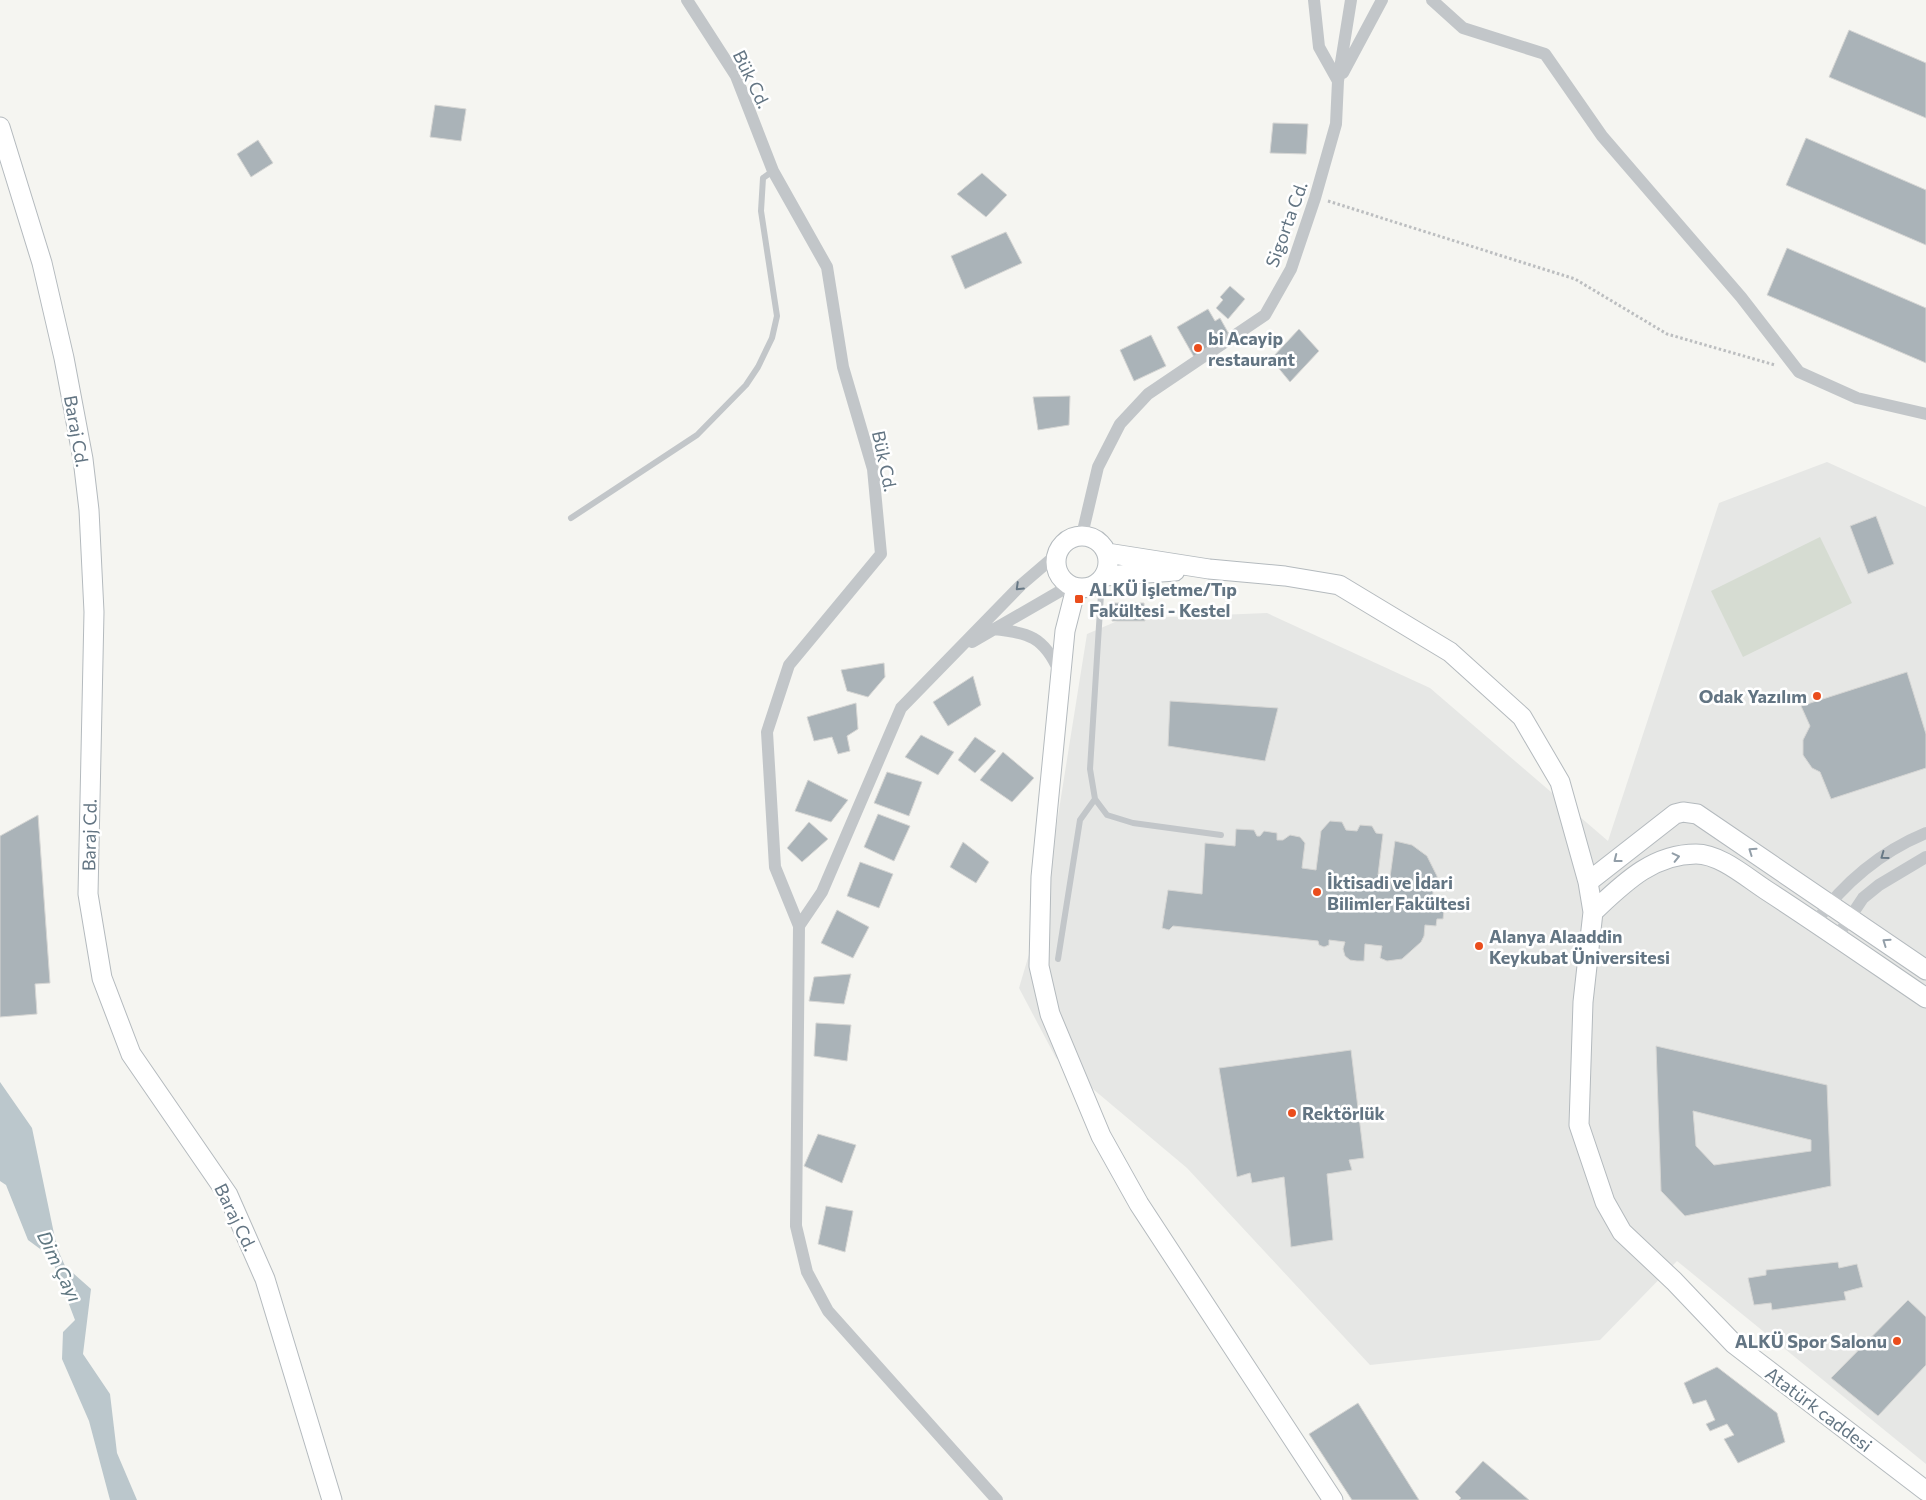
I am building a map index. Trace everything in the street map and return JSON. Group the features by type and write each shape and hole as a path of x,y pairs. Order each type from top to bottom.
{"street":[{"name":"Bük Cd.","path":"687,0 736,76 773,171 827,267 843,367 873,469 881,554 788,665 767,732 775,867 799,926"},
{"path":"1314,0 1319,46 1338,82"},
{"name":"Sigorta Cd.","path":"1082,535 1098,467 1120,424 1148,394 1265,315 1291,269 1315,198 1336,124 1338,82 1351,0"},
{"path":"1338,82 1382,0"},
{"path":"1432,0 1463,28 1545,54 1602,136 1741,297 1799,372 1857,398 1926,414"},
{"name":"Baraj Cd.","path":"0,127 42,262 64,358 83,459 89,510 94,612 88,894 102,978 131,1054 228,1195 262,1270 332,1500"},
{"path":"957,651 993,629 1087,584 1108,565 1106,552 1097,540 1082,535 1066,541 1056,555 1021,585 901,708 822,892 799,926 796,1226 807,1272 828,1311 997,1500"},
{"path":"1106,552 1209,569"},
{"path":"1056,555 1057,573 1087,584 1209,569"},
{"name":"Atatürk caddesi","path":"1209,569 1285,576 1340,585 1450,652 1522,716 1560,782 1588,882 1593,912 1583,1002 1579,1125 1605,1202 1622,1232 1674,1281 1734,1344 1926,1491"},
{"path":"1087,584 1068,617 1060,673 1041,877 1039,966 1050,1014 1101,1136 1139,1204 1333,1500"},
{"path":"993,629 1020,631 1036,639 1052,654 1060,673"},
{"path":"1588,882 1675,814 1689,812 1706,819 1828,905 1850,917 1926,970"},
{"path":"1816,922 1828,905 1854,878 1902,843 1926,833"},
{"path":"1593,912 1631,877 1653,863 1673,857 1698,854 1719,860 1816,922 1926,998"},
{"path":"1837,937 1863,898 1879,885 1926,857"}],"lane":[{"path":"571,518 697,435 746,385 758,367 772,338 777,316 761,211 763,178 773,171"},
{"path":"1087,584 1101,594 1090,770 1095,799 1107,815 1133,823 1221,836"},
{"path":"1058,959 1080,820 1095,799"}],"path":[{"path":"1315,198 1575,279 1667,334 1799,372"}],"shaded area":[{"name":"Alanya Alaaddin Keykubat Üniversitesi","path":"1827,462 1926,507 1926,1464 1677,1261 1600,1340 1370,1365 1187,1168 1056,1058 1019,988 1044,904 1087,634 1122,619 1267,613 1430,688 1608,841 1719,503"},
{"path":"1820,537 1852,603 1743,657 1711,591"}],"water":[{"name":"Dim Çayı","path":"0,1082 32,1128 57,1248 65,1266 91,1289 83,1354 110,1394 117,1453 137,1500 110,1500 89,1421 62,1359 63,1332 75,1320 51,1257 28,1240 6,1185 0,1181"}],"building":[{"path":"1849,30 1926,63 1926,118 1829,77"},
{"path":"435,105 466,109 461,141 430,137"},
{"path":"1273,123 1308,124 1306,154 1270,153"},
{"path":"1806,138 1926,190 1926,245 1786,185"},
{"path":"258,140 273,163 251,177 237,154"},
{"path":"982,173 1007,195 986,217 957,194"},
{"path":"1006,232 1022,263 965,289 951,256"},
{"path":"1787,248 1926,308 1926,363 1767,295"},
{"path":"1230,286 1245,299 1228,319 1216,308 1223,300 1220,297"},
{"path":"1208,309 1215,321 1220,318 1230,336 1194,357 1177,327"},
{"path":"1299,329 1319,351 1290,382 1271,359"},
{"path":"1151,335 1166,366 1134,381 1120,350"},
{"path":"1070,396 1069,425 1038,430 1033,397"},
{"path":"1876,516 1894,564 1868,574 1850,526"},
{"path":"1112,603 1144,603 1145,621 1112,621"},
{"path":"884,663 885,677 868,697 847,691 841,670"},
{"path":"1907,672 1926,734 1926,768 1831,799 1820,772 1812,768 1803,755 1803,740 1810,726 1801,706"},
{"path":"973,676 981,705 948,726 933,702"},
{"path":"1170,701 1278,708 1265,761 1168,746"},
{"path":"856,703 858,729 847,736 850,751 838,754 832,737 814,741 807,717"},
{"path":"921,735 954,752 938,775 905,757"},
{"path":"975,737 996,751 975,773 958,760"},
{"path":"1003,752 1034,778 1012,802 980,780"},
{"path":"887,772 922,782 909,816 874,803"},
{"path":"808,780 848,800 831,822 795,811"},
{"path":"878,814 910,826 894,861 864,847"},
{"path":"38,815 50,983 35,984 37,1014 0,1017 0,836"},
{"name":"İktisadi ve İdari Bilimler Fakültesi","path":"1330,821 1342,822 1346,830 1357,831 1360,825 1372,826 1376,833 1383,834 1378,875 1390,877 1395,841 1412,845 1427,856 1437,876 1439,889 1433,890 1433,896 1439,897 1440,903 1445,903 1443,919 1437,919 1436,926 1425,925 1424,936 1421,942 1402,959 1387,961 1380,958 1382,946 1365,944 1364,961 1357,961 1350,960 1345,956 1343,949 1345,942 1329,940 1329,945 1324,947 1319,945 1318,941 1173,926 1169,930 1162,928 1168,890 1202,894 1205,843 1235,846 1236,829 1254,830 1257,836 1260,836 1264,831 1277,833 1277,840 1283,840 1290,835 1300,837 1305,843 1302,868 1316,870 1321,831"},
{"path":"809,822 828,839 802,862 787,848"},
{"path":"963,842 989,862 976,883 950,867"},
{"path":"860,862 893,874 879,908 847,896"},
{"path":"837,910 869,927 853,958 821,943"},
{"path":"851,974 844,1004 809,1001 814,977"},
{"path":"816,1023 851,1025 847,1061 814,1056"},
{"path":"1656,1046 1827,1085 1831,1186 1685,1216 1661,1191","holes":["1693,1111 1811,1140 1811,1151 1714,1165 1696,1146"]},
{"name":"Rektörlük","path":"1351,1050 1364,1158 1349,1160 1352,1170 1327,1174 1333,1240 1291,1247 1284,1177 1252,1183 1250,1173 1237,1177 1219,1068"},
{"path":"818,1134 856,1145 842,1183 804,1166"},
{"path":"826,1206 853,1211 845,1252 818,1244"},
{"path":"1838,1262 1839,1268 1857,1264 1863,1287 1844,1292 1846,1300 1772,1310 1771,1303 1754,1305 1748,1278 1766,1275 1766,1270"},
{"name":"ALKÜ Spor Salonu","path":"1908,1300 1926,1317 1926,1365 1878,1416 1831,1378"},
{"path":"1717,1367 1777,1413 1785,1442 1738,1463 1724,1439 1734,1435 1727,1424 1710,1431 1706,1424 1715,1420 1706,1400 1693,1404 1684,1383"},
{"path":"1358,1403 1419,1500 1352,1500 1309,1434"},
{"path":"1483,1461 1529,1500 1459,1500 1461,1498 1455,1492"}],"place":[{"name":"bi Acayip restaurant","path":"1198,348"},
{"name":"ALKÜ İşletme/Tıp Fakültesi - Kestel","path":"1079,599"},
{"name":"Odak Yazılım","path":"1817,696"},
{"name":"İktisadi ve İdari Bilimler Fakültesi","path":"1317,892"},
{"name":"Alanya Alaaddin Keykubat Üniversitesi","path":"1479,946"},
{"name":"Rektörlük","path":"1292,1113"},
{"name":"ALKÜ Spor Salonu","path":"1897,1341"}]}
